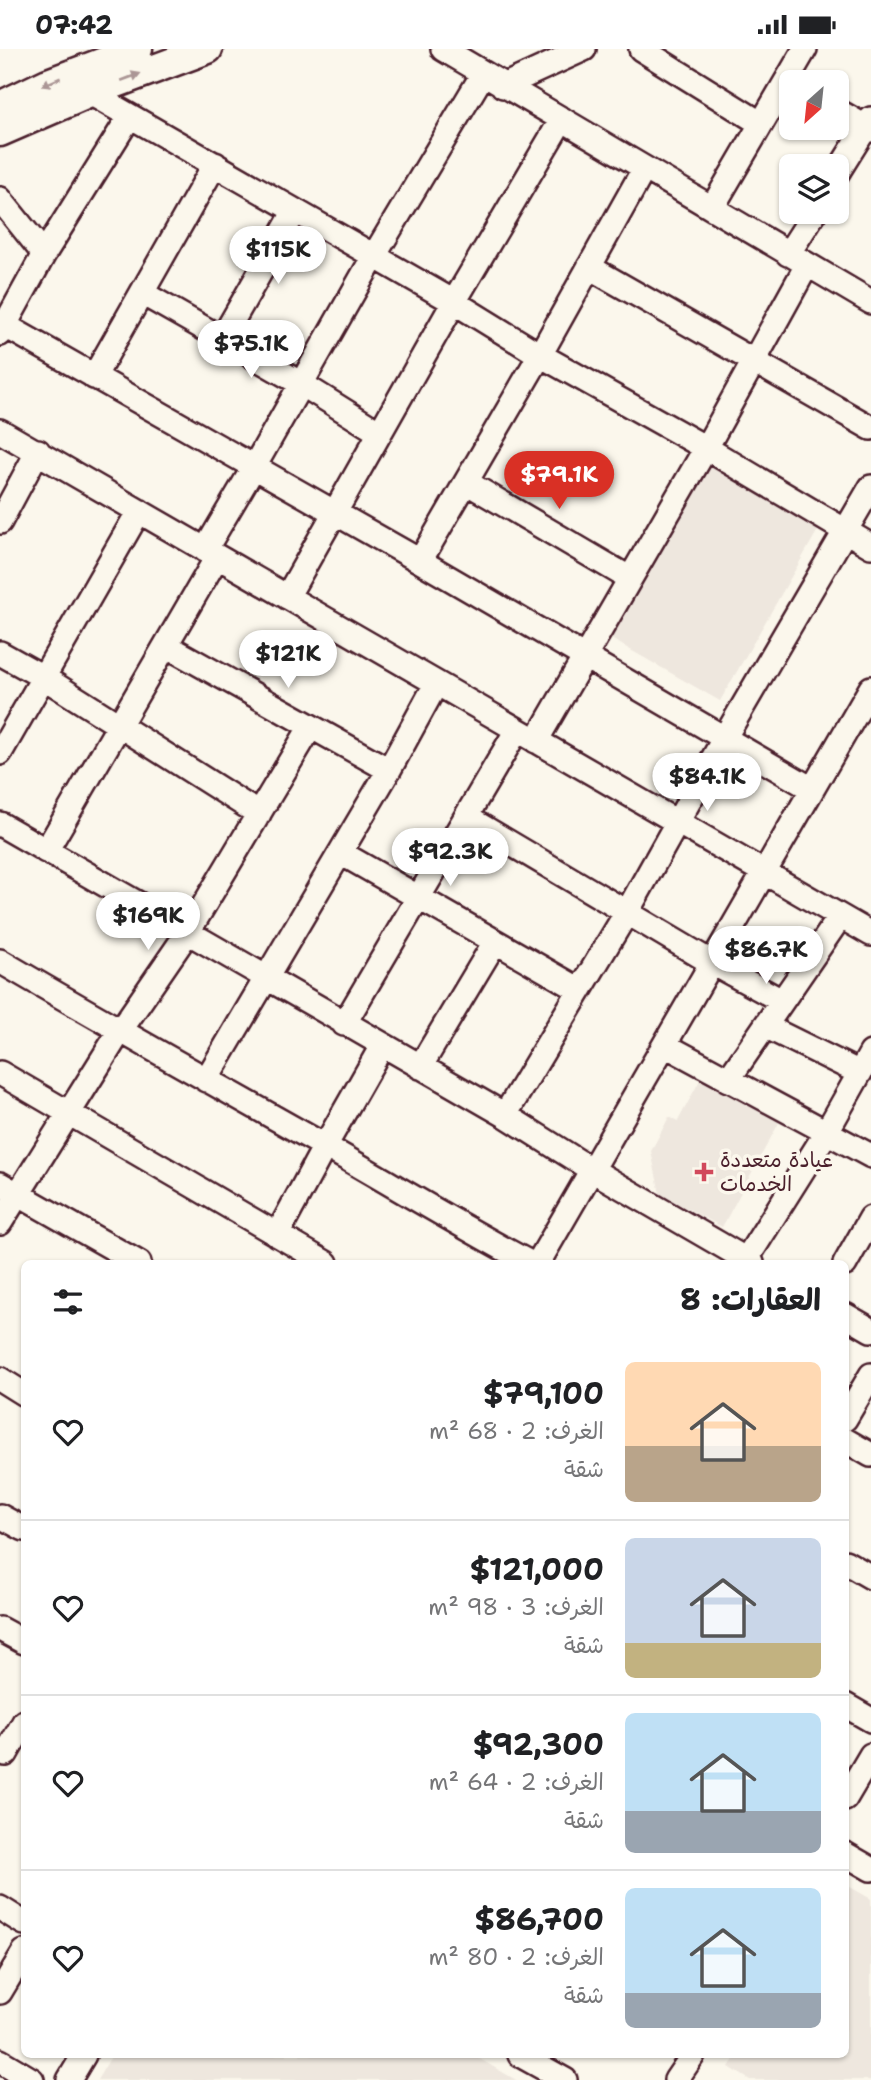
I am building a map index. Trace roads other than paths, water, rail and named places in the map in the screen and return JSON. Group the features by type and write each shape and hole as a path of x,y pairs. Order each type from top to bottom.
{"main road":[{"path":"0,132 90,93 208,49"},
{"path":"3,99 123,51"}],"street":[{"path":"443,49 871,302"},
{"path":"503,86 584,49"},
{"path":"641,49 760,123"},
{"path":"795,70 805,49"},
{"path":"46,851 167,646 254,467 300,383 483,74"},
{"path":"90,93 871,546"},
{"path":"712,208 760,123 779,96"},
{"path":"130,116 44,254 2,330 94,377 420,561 812,789"},
{"path":"849,116 870,126 849,156"},
{"path":"286,597 562,119"},
{"path":"94,377 215,164"},
{"path":"420,561 644,169"},
{"path":"3,210 44,254"},
{"path":"222,339 295,211"},
{"path":"344,1024 466,817 585,656 755,360 810,224"},
{"path":"589,267 871,428"},
{"path":"142,293 300,383 380,433"},
{"path":"0,431 871,934"},
{"path":"0,522 38,451"},
{"path":"466,482 629,578"},
{"path":"505,1115 627,912 725,737 871,487"},
{"path":"0,753 139,511"},
{"path":"167,646 389,770"},
{"path":"0,653 43,677 260,814"},
{"path":"206,1080 341,853 436,684"},
{"path":"540,1260 871,688"},
{"path":"0,1223 9,1190 68,1112 188,932 310,728"},
{"path":"466,817 713,964 782,1001"},
{"path":"0,824 505,1115 592,1170 746,1260"},
{"path":"341,853 580,990"},
{"path":"728,1080 840,916"},
{"path":"420,1067 495,942"},
{"path":"0,961 444,1217 524,1260"},
{"path":"765,1026 860,1073"},
{"path":"665,1045 871,1156"},
{"path":"284,1248 324,1146 382,1046"},
{"path":"750,1260 871,1053"},
{"path":"0,1073 68,1112 284,1248 318,1260"},
{"path":"9,1190 134,1260"},
{"path":"847,1260 871,1218"},
{"path":"849,1317 871,1330"},
{"path":"849,1412 871,1375"},
{"path":"0,1379 21,1392"},
{"path":"849,1442 871,1455"},
{"path":"0,1516 21,1527"},
{"path":"849,1564 870,1573"},
{"path":"0,1629 21,1640"},
{"path":"849,1707 871,1720"},
{"path":"10,1756 21,1729"},
{"path":"849,1792 871,1755"},
{"path":"849,1856 871,1868"},
{"path":"0,1908 21,1921"},
{"path":"0,1992 21,1957"},
{"path":"69,2080 82,2058"},
{"path":"525,2058 565,2080"},
{"path":"676,2080 691,2058"},
{"path":"0,2061 32,2080"}],"place":[{"name":"عيادة متعددة الخدمات","path":"704,1172"}]}
